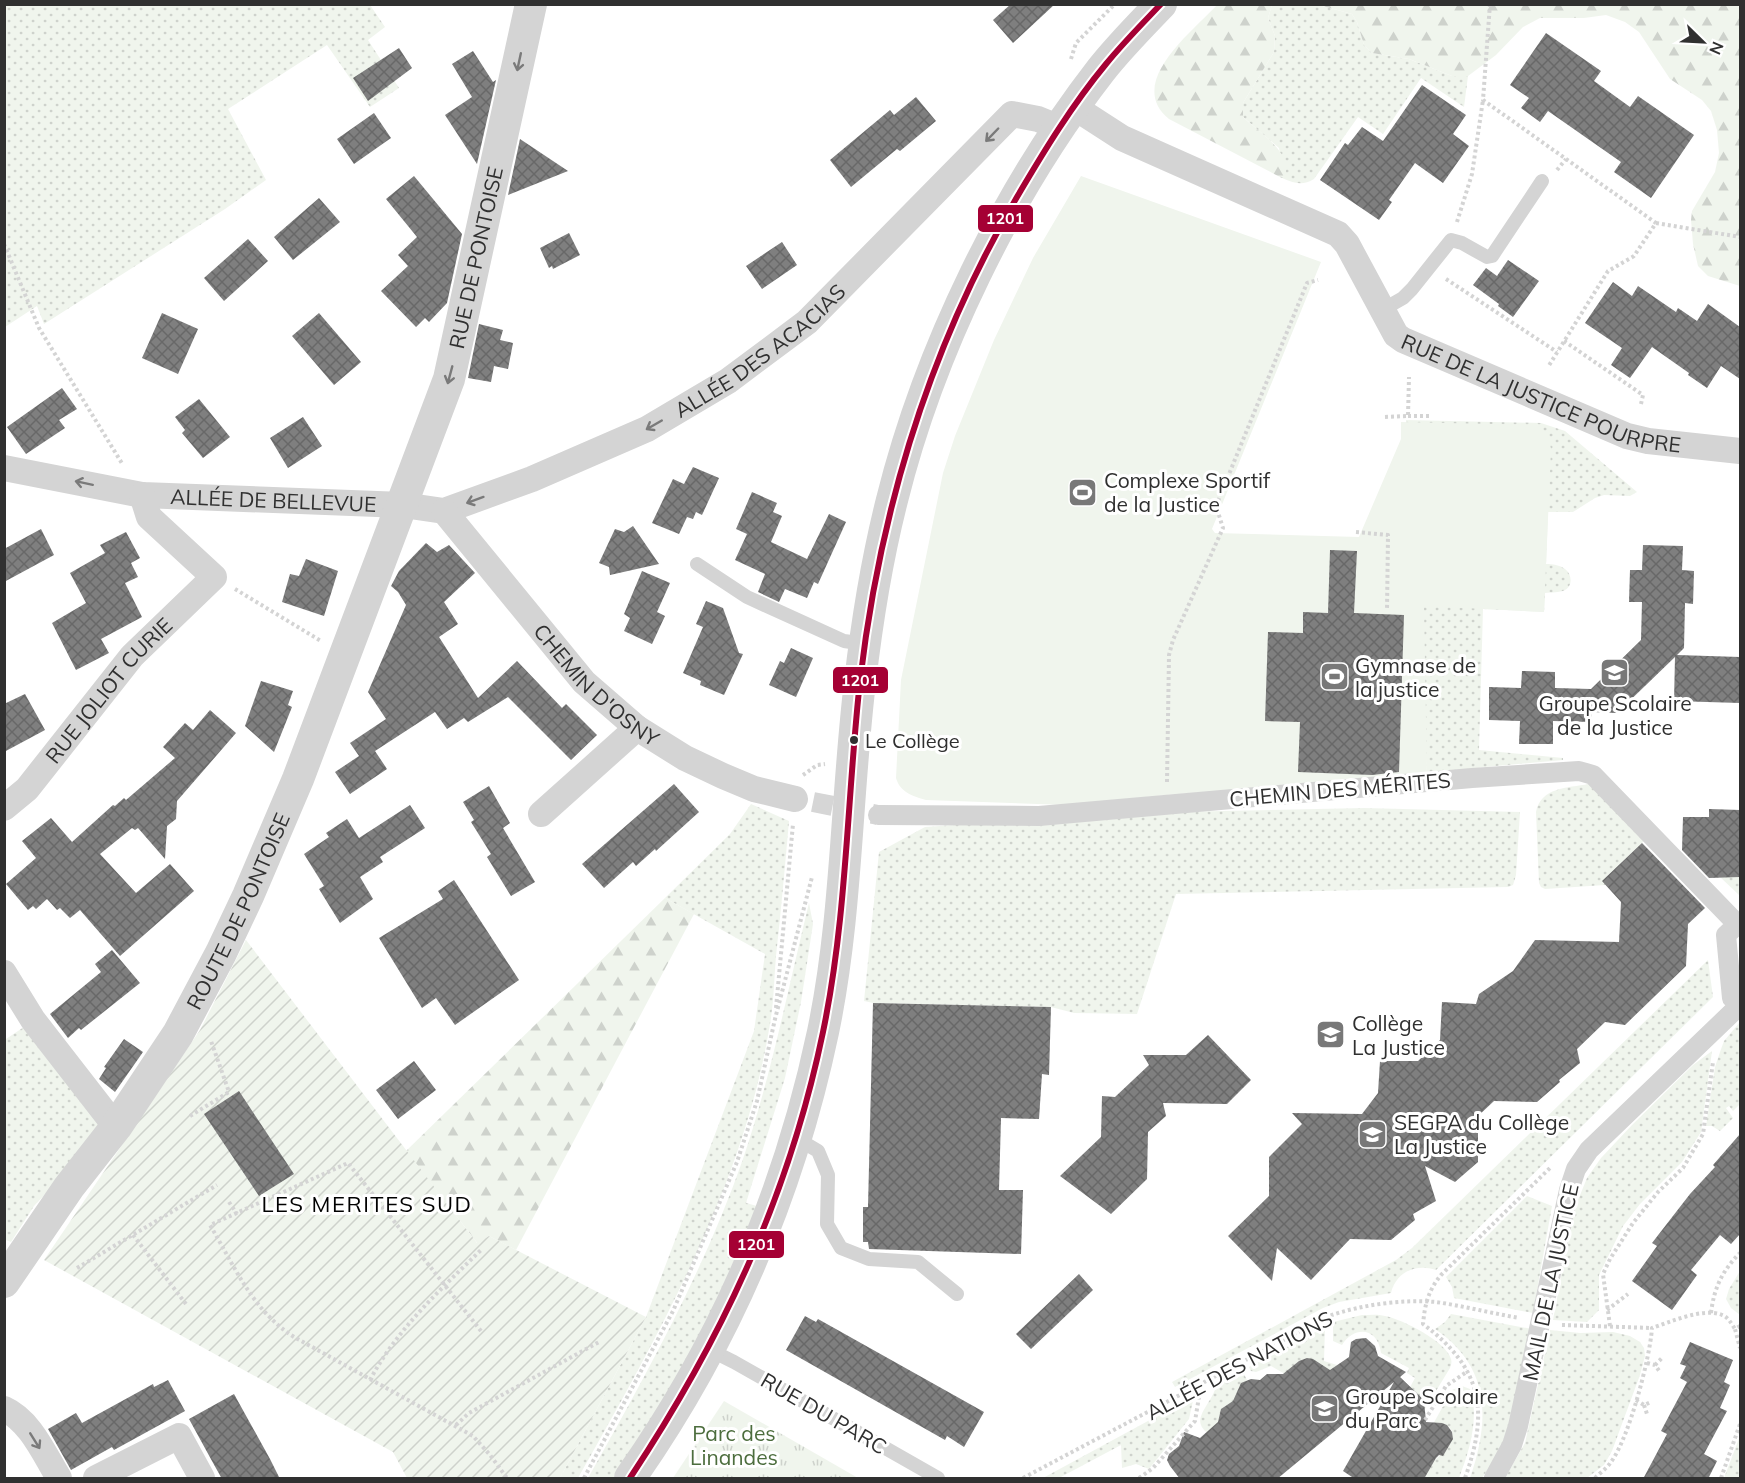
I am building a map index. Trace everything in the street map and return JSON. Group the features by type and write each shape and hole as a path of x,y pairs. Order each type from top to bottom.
{"street":[{"name":"RUE DE PONTOISE","path":"403,505 449,379 531,4"},
{"path":"630,1479 680,1404 710,1350 759,1245 796,1138 815,1068 834,971 865,644 878,563 892,499 911,434 959,309 996,234 1020,192 1102,68 1161,4"},
{"name":"ALLÉE DES ACACIAS","path":"403,505 444,511 558,469 647,429 728,381 807,322 1012,114 1038,119 1067,118"},
{"name":"RUE DE LA JUSTICE POURPRE","path":"1067,118 1122,138 1338,234 1347,244 1396,334 1403,340 1627,436 1648,441 1740,451"},
{"name":"ALLÉE DE BELLEVUE","path":"4,468 142,495 403,505"},
{"path":"142,495 149,517 214,577"},
{"name":"ROUTE DE PONTOISE","path":"8,1268 116,1127 170,1047 222,952 249,896 298,779 403,505"},
{"name":"CHEMIN D'OSNY","path":"444,511 584,682 637,728 685,758 723,776 754,789 804,801"},
{"name":"RUE JOLIOT CURIE","path":"4,808 27,789 132,656 214,577"},
{"path":"541,814 637,728"},
{"name":"CHEMIN DES MÉRITES","path":"878,815 1039,816 1472,778 1579,771 1593,775 1739,923 1726,935 1732,998 1740,1005"},
{"path":"4,973 33,1020 116,1127"},
{"name":"MAIL DE LA JUSTICE","path":"1494,1479 1512,1445 1527,1389 1569,1190 1580,1162 1589,1150 1740,1005"},
{"path":"4,1409 27,1427 59,1479"},
{"path":"96,1479 179,1436 202,1479"}],"lane":[{"path":"1382,310 1412,290 1451,240 1462,243 1487,257 1492,256 1542,181"},
{"path":"697,564 747,597 844,641 865,644"},
{"path":"796,1138 818,1151 828,1175 827,1224 841,1248 869,1259 918,1262 957,1294"},
{"name":"RUE DU PARC","path":"710,1350 938,1479"}],"path":[{"path":"1076,43 1115,4"},
{"path":"1451,240 1472,174 1483,100 1490,4"},
{"path":"1483,100 1656,223 1740,237"},
{"path":"1548,367 1608,271 1634,256 1656,223"},
{"path":"4,244 39,327 142,495"},
{"path":"1445,278 1557,352"},
{"path":"1166,804 1167,668 1171,648 1222,528 1216,506 1307,283 1317,279"},
{"path":"1564,341 1643,394 1641,404"},
{"path":"1408,416 1410,377"},
{"path":"1385,417 1431,416"},
{"path":"1356,532 1388,535 1387,610"},
{"path":"214,577 345,655"},
{"path":"775,1019 804,801"},
{"path":"584,1479 673,1311 727,1187 757,1101 775,1019 815,867"},
{"path":"1610,1326 1603,1274 1645,1207 1683,1168 1703,1134 1718,1030 1716,1029"},
{"path":"190,1116 229,1092 211,1041"},
{"path":"481,1331 348,1163 210,1225 252,1296 276,1326 473,1436 507,1479"},
{"path":"77,1268 217,1185"},
{"path":"229,1202 237,1214"},
{"path":"134,1235 186,1304"},
{"path":"370,1380 389,1348 444,1286 482,1250"},
{"path":"1711,1313 1719,1280 1726,1268 1740,1253"},
{"path":"1607,1310 1628,1294"},
{"name":"ALLÉE DES NATIONS","path":"1023,1479 1329,1316 1346,1310 1426,1302 1570,1326 1652,1328"},
{"path":"1595,1479 1611,1462 1621,1444 1651,1350 1652,1328 1692,1315 1720,1314 1728,1318 1735,1329 1740,1348"},
{"path":"1423,1324 1460,1358 1479,1404 1479,1422 1474,1453 1465,1479"},
{"path":"1735,1329 1740,1326"},
{"path":"456,1425 469,1413 599,1342"},
{"path":"1655,1365 1662,1358"},
{"path":"1647,1363 1655,1365 1660,1372"},
{"path":"1425,1420 1446,1386 1467,1371"},
{"path":"1139,1479 1153,1468 1196,1421 1201,1384"},
{"path":"1636,1400 1644,1405 1647,1414"},
{"path":"1644,1405 1651,1402"},
{"path":"1721,1479 1740,1424"}],"green space":[{"path":"5,5 370,5 385,27 368,40 399,88 370,107 327,45 228,109 266,180 225,209 44,324 37,306 5,327"},
{"path":"1217,5 1272,5 1268,18 1275,36 1274,52 1243,103 1243,117 1280,152 1285,160 1284,177 1278,176 1169,119 1157,105 1154,90 1158,74 1167,59 1179,43"},
{"path":"1272,5 1319,5 1352,14 1364,45 1372,53 1409,59 1452,76 1468,76 1464,107 1421,78 1383,134 1358,117 1314,179 1300,183 1278,176 1284,177 1279,148 1243,117 1243,103 1274,52 1275,36 1268,18"},
{"path":"1319,5 1740,5 1740,286 1708,276 1698,266 1693,244 1692,211 1715,172 1719,153 1717,130 1711,111 1702,100 1670,79 1639,32 1625,22 1606,15 1584,18 1540,18 1523,27 1496,55 1468,76 1452,76 1409,59 1372,53 1364,45 1352,14"},
{"name":"Complexe Sportif de la Justice","path":"1081,176 1321,262 1212,529 1215,533 1359,537 1401,439 1401,422 1535,425 1547,435 1551,449 1544,612 1424,606 1427,775 1067,805 926,800 907,793 900,787 896,778 901,680 943,473 955,436 994,340 1033,258"},
{"path":"1406,420 1541,423 1565,431 1637,492 1630,496 1604,495 1573,512 1548,512 1546,564 1563,568 1571,580 1565,590 1545,593 1544,612 1483,609 1479,750 1563,758 1563,760 1427,775"},
{"path":"1589,784 1644,841 1606,877 1605,885 1545,889 1539,883 1536,812 1539,804 1549,793 1556,790"},
{"path":"751,804 789,821 770,1024 758,1084 719,1201 667,1315 578,1478 560,1478 646,1317 754,1031 765,954 665,898 730,834"},
{"path":"1364,808 1520,812 1516,875 1513,885 1508,887 1176,894 1137,1014 1074,1013 1051,1007 864,1001 879,852 925,827 1125,813"},
{"path":"1720,877 1740,877 1740,895 1739,895"},
{"path":"665,898 694,914 516,1250 489,1236 478,1244 406,1151"},
{"path":"809,903 813,924 801,1002 785,1078 746,1203 757,1206 701,1339 642,1436 613,1478 588,1478 673,1322 728,1201 762,1096"},
{"path":"246,940 477,1243 489,1236 646,1317 560,1478 407,1478 393,1452 44,1260 200,1030"},
{"path":"1708,960 1713,997 1436,1270 1421,1268 1408,1271 1397,1280 1391,1293 1339,1302 1323,1308 1175,1387 1172,1382 1396,1260 1412,1248"},
{"path":"1740,1022 1740,1104 1733,1111 1729,1106 1726,1108 1733,1118 1720,1131 1712,1126 1706,1126 1715,1067 1724,1041"},
{"path":"27,1025 103,1124 101,1135 34,1206 11,1242 4,1236 4,1038 6,1039"},
{"path":"1712,1051 1701,1132 1682,1162 1640,1204 1623,1226 1599,1275 1599,1310 1587,1322 1553,1320 1568,1238 1576,1205 1587,1178 1601,1158 1632,1125 1693,1065"},
{"path":"1527,1196 1552,1206 1533,1313 1454,1298 1452,1287 1446,1277"},
{"path":"1740,1271 1740,1315 1731,1308 1726,1299"},
{"path":"1451,1314 1532,1329 1503,1446 1482,1478 1470,1478 1481,1436 1481,1396 1476,1378 1467,1360 1435,1329"},
{"path":"1362,1315 1382,1315 1393,1318 1423,1332 1448,1352 1451,1360 1450,1368 1425,1409 1422,1397 1408,1391 1415,1378 1407,1373 1409,1368 1381,1353 1379,1345 1371,1334 1359,1332 1353,1334 1342,1345 1333,1341 1333,1322"},
{"path":"1325,1327 1324,1361 1337,1365 1333,1374 1307,1358 1299,1361 1285,1374 1271,1366 1256,1372 1251,1371 1249,1367"},
{"path":"1550,1330 1580,1333 1613,1332 1630,1336 1640,1342 1644,1348 1645,1356 1640,1375 1612,1451 1604,1465 1587,1478 1505,1478 1525,1443"},
{"path":"1242,1370 1247,1380 1239,1387 1234,1403 1226,1405 1222,1410 1211,1437 1201,1425 1201,1416 1216,1384"},
{"path":"1462,1386 1470,1389 1474,1414 1469,1447 1459,1478 1425,1478 1435,1460 1445,1452 1452,1438 1448,1427 1432,1426 1452,1390"},
{"path":"1194,1396 1189,1419 1149,1469 1136,1464 1122,1468 1121,1445 1059,1478 1043,1478"},
{"name":"Parc des Linandes","path":"724,1401 858,1478 673,1478"},
{"path":"1740,1436 1740,1478 1724,1478"}],"building":[{"path":"1011,4 1055,4 1013,43 993,20"},
{"path":"1546,33 1601,71 1594,81 1630,107 1638,96 1694,135 1651,198 1614,172 1621,162 1548,111 1540,122 1521,108 1529,98 1510,85"},
{"path":"399,48 412,68 368,101 353,78"},
{"path":"473,51 493,82 496,80 477,164 445,115 472,97 452,64"},
{"path":"1422,85 1466,115 1453,134 1469,146 1443,183 1415,163 1389,200 1392,202 1379,220 1320,180 1345,143 1348,145 1362,127 1383,141"},
{"path":"916,97 936,121 900,151 897,149 851,187 830,160 890,110 894,115"},
{"path":"374,113 391,138 354,164 337,139"},
{"path":"520,139 568,171 508,195"},
{"path":"414,176 462,234 447,303 429,322 425,318 416,327 381,291 408,266 398,255 417,237 386,199"},
{"path":"319,198 340,222 293,260 274,237"},
{"path":"569,233 580,255 553,269 552,266 549,268 540,248"},
{"path":"248,239 268,261 224,301 204,278"},
{"path":"782,242 797,265 762,289 746,266"},
{"path":"1508,260 1539,281 1513,317 1473,285 1486,268 1497,276"},
{"path":"1613,282 1632,296 1638,286 1676,312 1678,308 1697,321 1708,304 1740,327 1740,379 1721,366 1707,388 1652,347 1630,378 1611,365 1622,348 1585,323"},
{"path":"162,313 198,329 178,374 142,358"},
{"path":"319,313 361,362 334,385 292,336"},
{"path":"479,324 503,330 500,340 513,343 508,369 494,366 491,382 468,378"},
{"path":"62,388 77,409 59,420 65,428 26,454 7,427"},
{"path":"199,399 230,437 203,458 182,433 185,430 175,417"},
{"path":"303,417 322,446 288,468 270,438"},
{"path":"693,467 719,478 702,515 696,512 693,519 687,517 679,534 652,523 673,479 684,484"},
{"path":"752,492 777,503 773,512 782,516 771,542 807,559 829,514 846,522 818,584 814,582 807,598 785,589 779,602 758,592 765,574 735,560 747,534 736,529"},
{"path":"633,526 659,564 610,575 609,567 599,563 615,529 624,532"},
{"path":"41,529 54,555 4,582 4,549"},
{"path":"126,532 140,558 131,563 138,577 125,583 142,617 101,639 109,653 76,670 52,623 86,603 70,573 105,553 100,545"},
{"path":"426,543 437,552 449,545 475,573 444,602 458,624 439,637 478,698 517,661 562,708 566,704 597,735 571,760 508,697 468,722 464,718 447,729 435,712 375,751 387,769 350,794 335,772 359,756 350,743 386,719 368,692 406,605 391,586 399,571"},
{"path":"1643,545 1683,546 1682,570 1694,571 1693,604 1685,603 1684,648 1677,655 1740,657 1740,703 1674,701 1675,657 1617,713 1591,712 1592,722 1553,721 1553,744 1519,744 1520,721 1489,720 1489,687 1521,688 1522,671 1555,672 1555,688 1591,689 1641,640 1642,602 1629,602 1630,570 1642,570"},
{"name":"Gymnase de la justice","path":"1330,550 1357,551 1354,613 1404,615 1399,772 1372,775 1298,772 1300,722 1265,721 1268,632 1303,633 1303,612 1328,613"},
{"path":"306,559 338,571 324,616 282,602 290,574 299,576"},
{"path":"642,571 670,583 657,612 665,616 652,644 624,631 630,618 624,614"},
{"path":"706,601 723,608 739,653 743,654 724,695 700,685 701,681 683,673 703,627 696,624"},
{"path":"791,648 813,658 796,697 769,685 780,661 784,663"},
{"path":"261,681 293,691 288,705 292,707 274,752 245,726"},
{"path":"25,694 45,730 4,752 4,704"},
{"path":"210,710 236,733 177,801 176,819 167,826 165,859 138,828 135,830 132,828 100,854 136,893 170,864 194,891 120,956 80,910 70,918 60,908 57,910 47,899 36,909 33,906 28,910 6,884 36,858 22,841 51,818 72,842 113,805 115,806 124,798 126,800 175,758 163,747 185,723 193,730"},
{"path":"674,784 699,812 656,851 655,849 636,866 633,862 604,888 582,864"},
{"path":"489,786 510,823 503,828 535,882 511,896 487,857 491,854 471,822 474,820 463,802"},
{"path":"410,805 425,828 380,857 383,862 360,877 373,899 340,923 319,889 324,886 304,854 329,837 326,833 347,819 359,838"},
{"path":"1709,809 1740,810 1740,877 1709,878 1682,850 1683,817 1709,817"},
{"path":"1642,843 1705,908 1688,924 1686,966 1625,1025 1605,1022 1577,1049 1580,1063 1537,1102 1494,1101 1478,1116 1478,1162 1455,1182 1425,1166 1436,1201 1413,1214 1415,1220 1391,1240 1350,1239 1311,1280 1277,1248 1272,1281 1228,1236 1269,1196 1269,1157 1302,1124 1292,1113 1362,1114 1378,1093 1380,1061 1418,1061 1440,1040 1442,1002 1476,1004 1479,994 1513,971 1535,940 1619,942 1621,902 1602,881"},
{"path":"454,880 519,980 455,1025 436,998 422,1008 379,938 443,899 438,891"},
{"path":"112,950 140,983 68,1038 50,1014 101,972 95,964"},
{"path":"873,1003 1051,1007 1049,1075 1042,1074 1039,1119 1001,1118 999,1190 1023,1190 1021,1254 869,1249 868,1242 863,1242 863,1207 868,1207"},
{"path":"1208,1035 1251,1080 1227,1104 1163,1103 1166,1116 1148,1132 1147,1179 1111,1214 1060,1176 1101,1137 1102,1096 1115,1097 1149,1065 1143,1055 1186,1055"},
{"path":"124,1039 143,1052 115,1092 99,1079 106,1068 104,1067"},
{"path":"414,1061 436,1090 398,1119 376,1090"},
{"path":"239,1091 294,1174 259,1196 204,1114"},
{"path":"1740,1134 1740,1234 1731,1244 1720,1235 1691,1270 1697,1275 1672,1310 1632,1281 1657,1246 1652,1243"},
{"path":"1079,1274 1093,1290 1031,1349 1016,1334"},
{"path":"805,1316 816,1322 818,1319 984,1412 964,1447 947,1436 945,1440 786,1350"},
{"name":"Groupe Scolaire du Parc","path":"1366,1338 1375,1346 1378,1356 1406,1372 1400,1377 1424,1400 1426,1422 1442,1423 1447,1425 1452,1432 1453,1439 1443,1456 1439,1455 1436,1458 1424,1479 1355,1479 1343,1471 1394,1382 1277,1479 1180,1479 1170,1466 1167,1460 1169,1454 1179,1446 1184,1432 1200,1438 1218,1422 1221,1409 1233,1401 1241,1383 1251,1379 1260,1380 1267,1374 1283,1374 1299,1361 1307,1358 1313,1359 1330,1370 1349,1357 1351,1342"},
{"path":"1690,1342 1733,1360 1724,1382 1730,1385 1720,1408 1727,1411 1704,1454 1717,1461 1708,1479 1643,1479 1667,1434 1661,1431 1687,1382 1680,1378 1686,1366 1680,1364"},
{"path":"168,1380 185,1411 114,1450 112,1447 71,1470 48,1429 76,1413 82,1423 153,1384 154,1387"},
{"path":"234,1394 280,1479 222,1479 189,1419"}],"tunnel":[{"path":"813,802 878,815"}],"transit line":[{"name":"1201","path":"630,1478 663,1426 723,1319 771,1209 809,1093 823,1032 837,945 860,681 869,617 896,492 913,431 934,371 986,254 1048,146 1094,80 1161,4"}],"place":[{"name":"Complexe Sportif de la Justice","path":"1083,492"},
{"name":"Groupe Scolaire de la Justice","path":"1615,672"},
{"name":"Gymnase de la justice","path":"1334,677"},
{"name":"Le Collège","path":"854,740"},
{"name":"Collège La Justice","path":"1331,1035"},
{"name":"SEGPA du Collège La Justice","path":"1373,1134"},
{"name":"Groupe Scolaire du Parc","path":"1324,1408"}],"district":[{"name":"LES MERITES SUD","path":"367,1204"}]}
